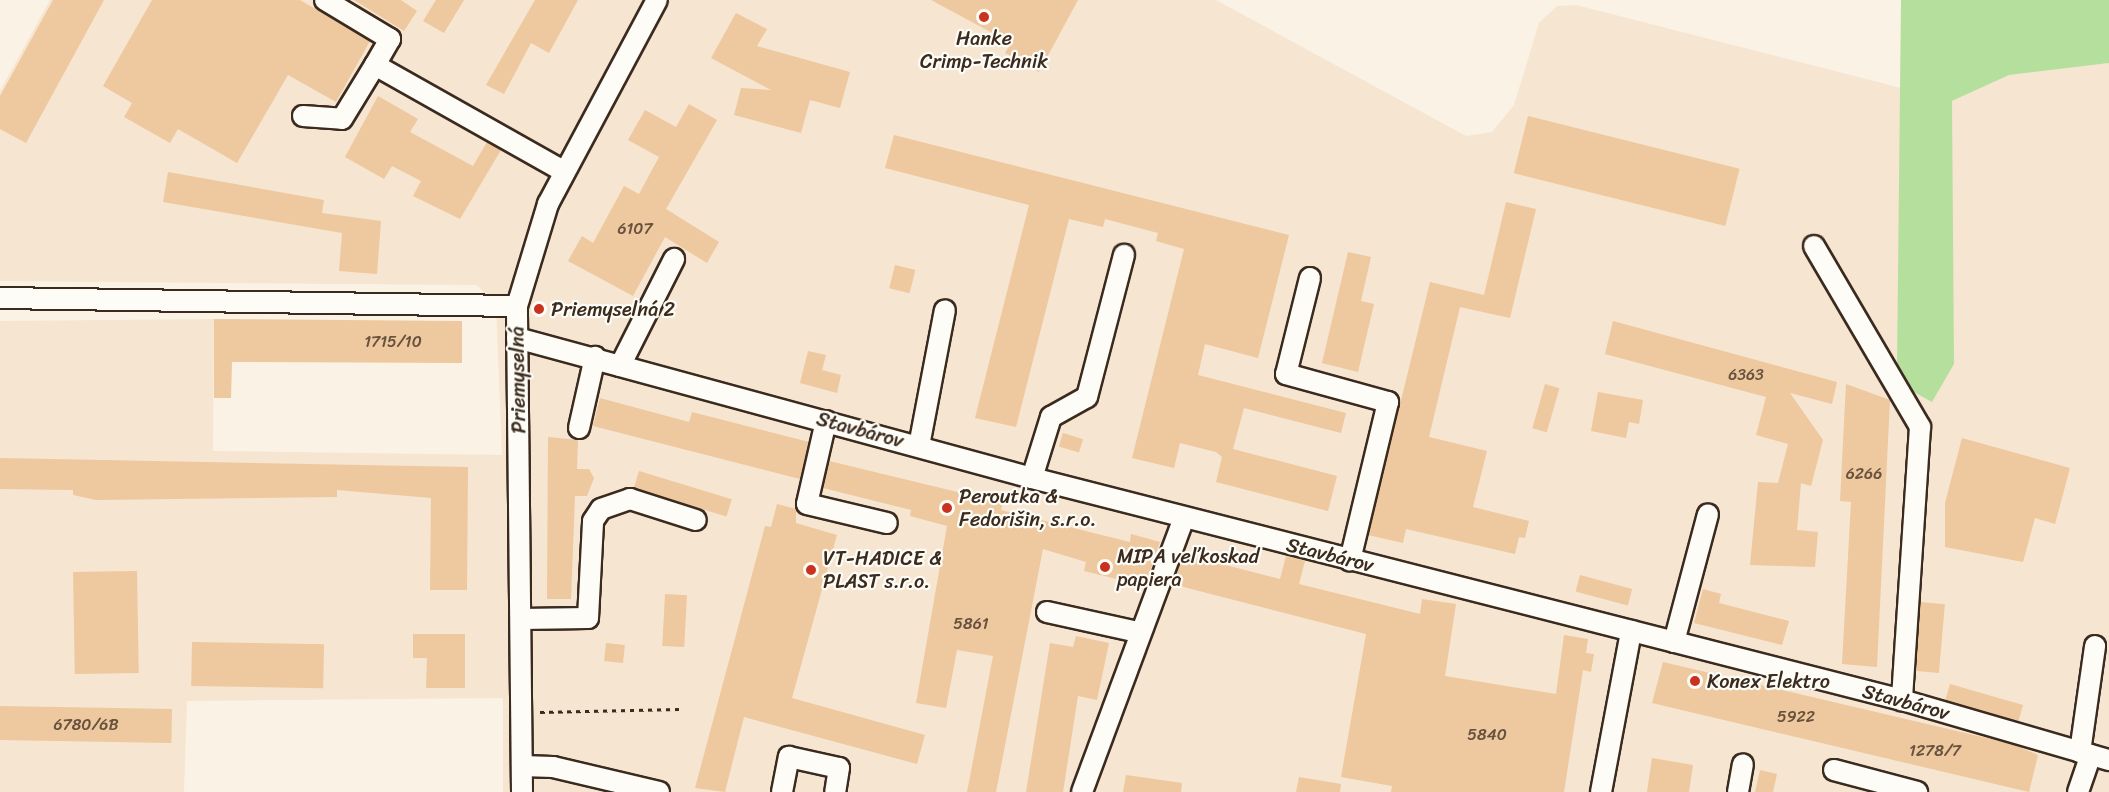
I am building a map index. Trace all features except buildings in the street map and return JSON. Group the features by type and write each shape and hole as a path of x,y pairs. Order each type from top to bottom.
{"lane":[{"path":"303,116 342,119 390,39 325,0"},
{"name":"Priemyselná","path":"522,792 518,306 563,171 657,0"},
{"path":"375,65 563,171"},
{"path":"1814,246 1920,427 1902,700"},
{"path":"1032,478 1051,417 1087,397 1124,255"},
{"path":"620,366 674,259"},
{"path":"1310,278 1286,374 1388,402 1350,560"},
{"path":"0,298 518,306"},
{"path":"919,446 945,310"},
{"name":"Stavbárov","path":"518,338 1184,518 1902,700 2093,755"},
{"path":"579,428 595,357"},
{"path":"826,421 807,504 887,523"},
{"path":"522,619 588,618 593,521 601,509 630,499 696,520"},
{"path":"1674,642 1708,514"},
{"path":"1082,792 1138,632 1184,518"},
{"path":"1047,612 1138,632"},
{"path":"1600,792 1631,631"},
{"path":"2078,792 2093,755 2095,646"},
{"path":"782,792 789,757 839,768 835,792"},
{"path":"1738,792 1743,764"},
{"path":"522,766 553,767 659,792"},
{"path":"1834,770 1917,792"}],"path":[{"path":"523,712 679,709"}],"shaded area":[{"path":"50,0 1216,0 1466,136 1492,132 1514,105 1539,23 1557,6 1576,5 1952,101 2009,75 2109,63 2109,792 503,792 503,698 187,701 184,792 0,792 0,321 214,319 213,451 502,455 496,305 477,285 0,281 0,91"}],"green space":[{"path":"1901,0 2109,0 2109,63 2009,75 1952,101 1954,364 1932,402 1905,387 1897,369"}],"place":[{"name":"Hanke Crimp-Technik","path":"984,17"},
{"name":"Priemyselná 2","path":"539,309"},
{"name":"Peroutka & Fedorišin, s.r.o.","path":"947,508"},
{"name":"MIPA veľkoskad papiera","path":"1105,567"},
{"name":"VT-HADICE & PLAST s.r.o.","path":"811,570"},
{"name":"Konex Elektro","path":"1695,681"}]}
